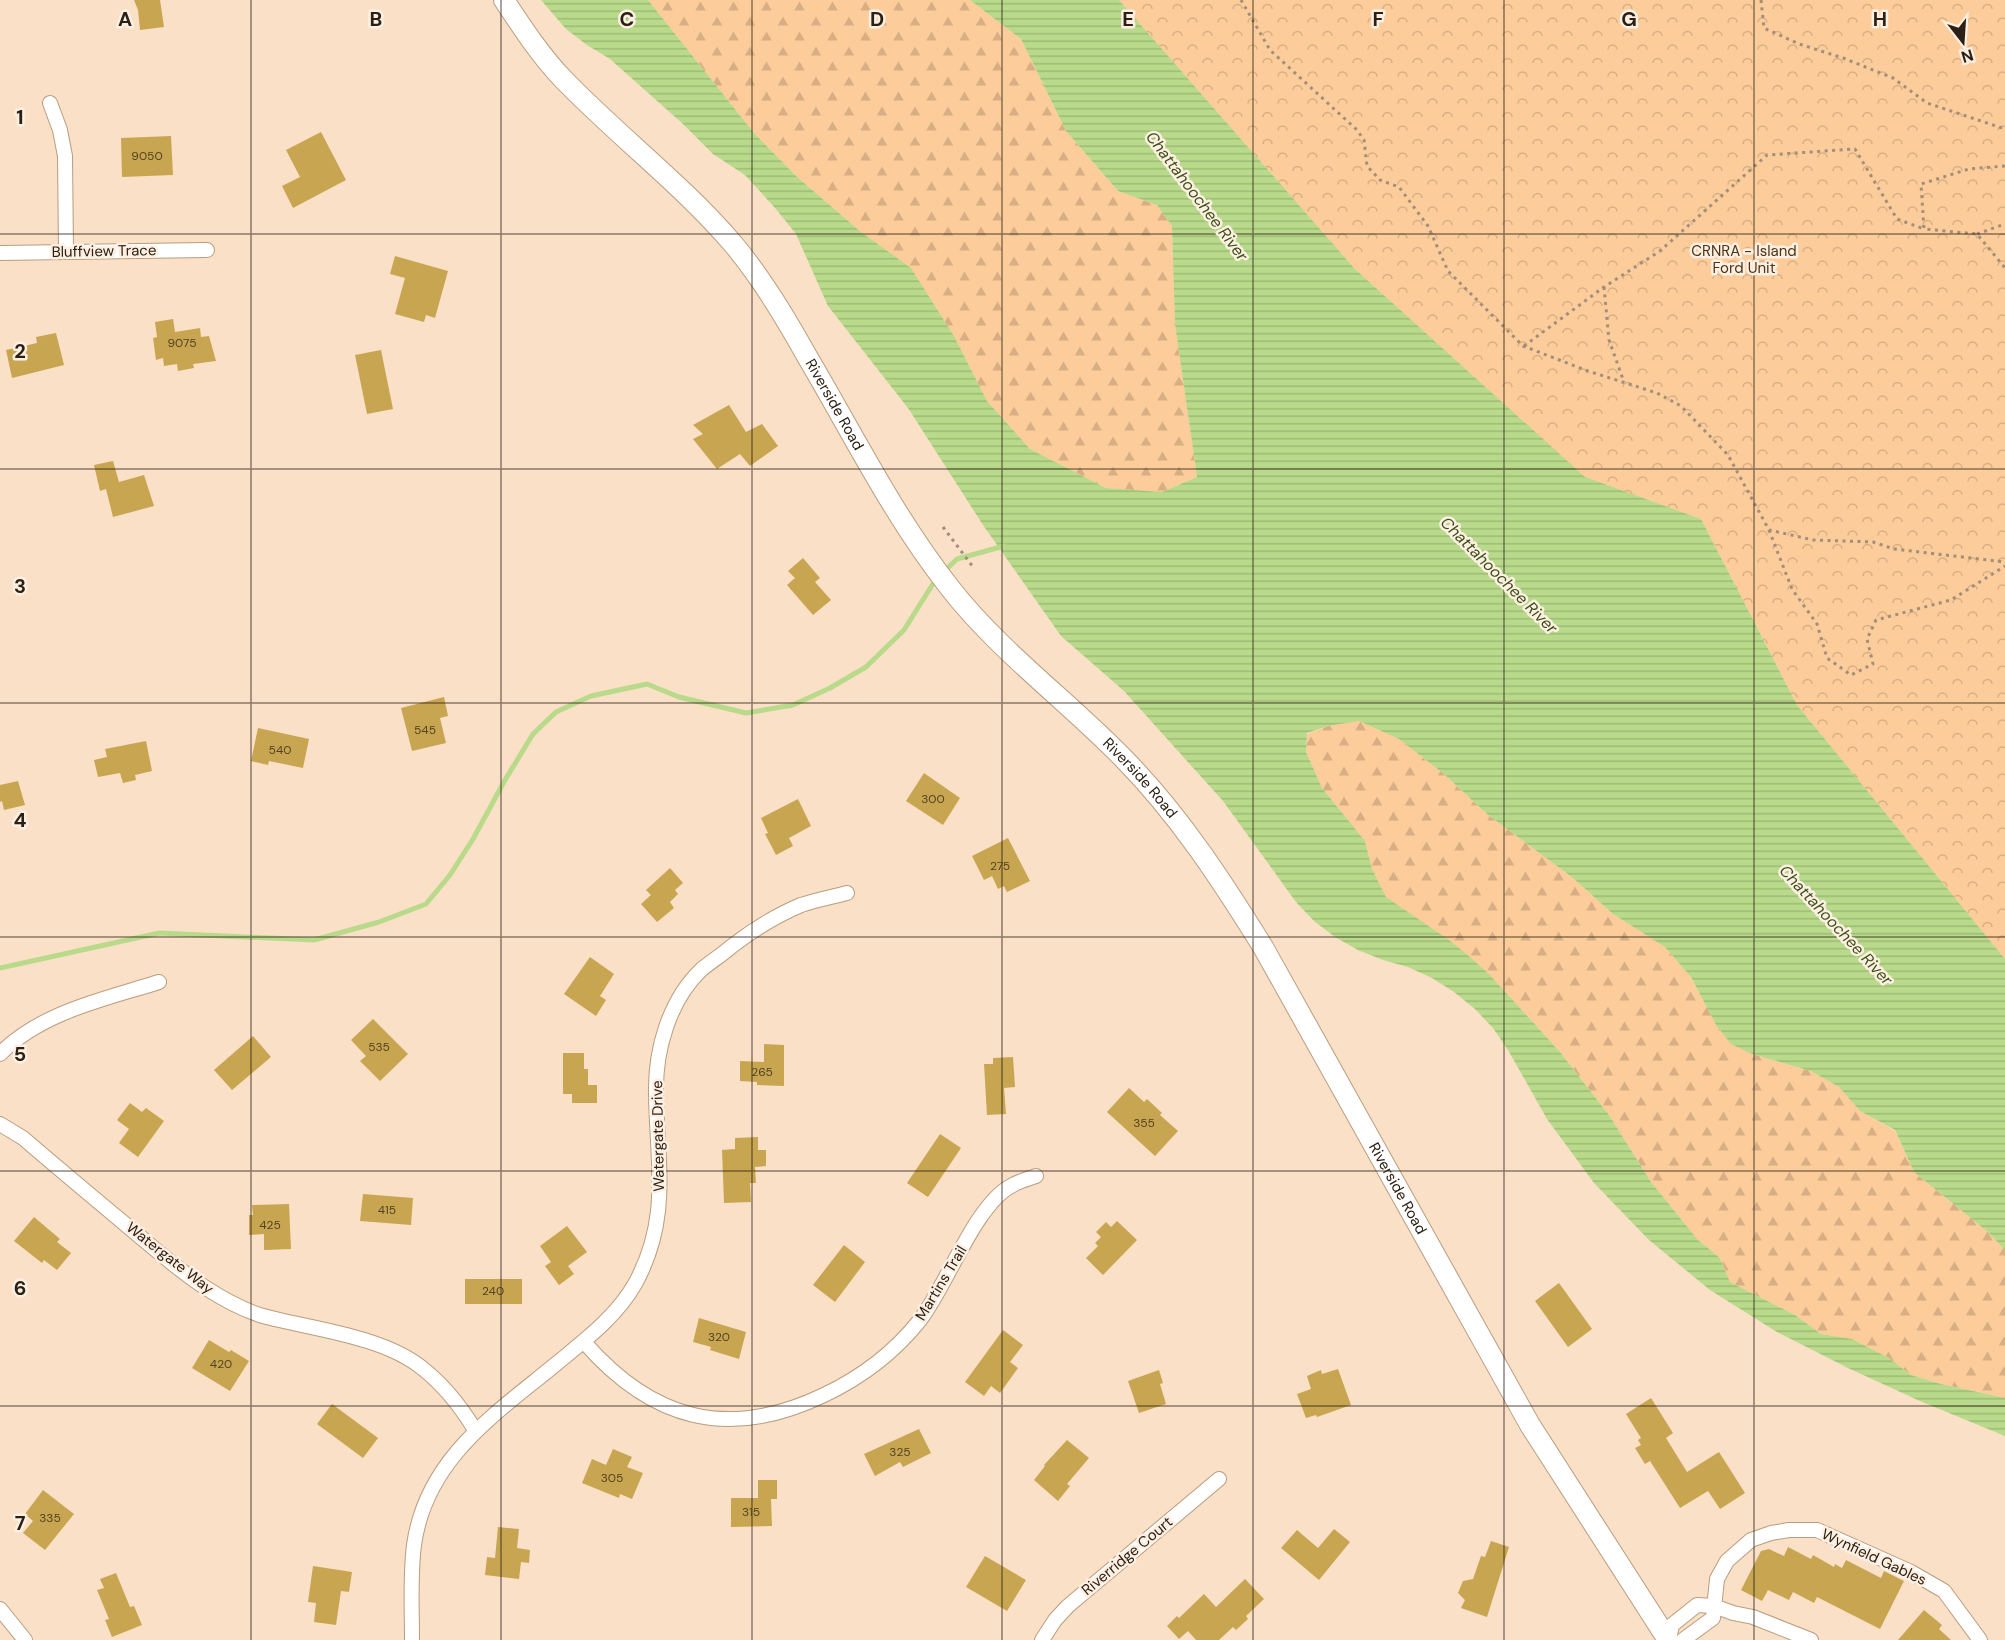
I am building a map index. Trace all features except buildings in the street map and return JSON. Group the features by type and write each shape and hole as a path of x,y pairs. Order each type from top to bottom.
{"street":[{"name":"Riverside Road","path":"504,0 525,33 562,77 712,221 736,248 778,305 900,519 950,589 999,643 1077,711 1128,762 1179,822 1224,883 1263,947 1530,1425 1669,1640"},
{"path":"50,103 60,130 65,156 66,251"},
{"name":"Bluffview Trace","path":"0,253 207,250"},
{"name":"Watergate Drive","path":"412,1640 414,1543 422,1513 435,1484 454,1454 476,1430 608,1320 628,1295 643,1269 654,1238 661,1192 656,1094 657,1068 664,1030 678,1001 701,971 751,932 801,905 847,893"},
{"path":"0,1054 34,1027 67,1012 159,982"},
{"name":"Watergate Way","path":"0,1124 23,1138 178,1268 206,1288 234,1304 261,1315 365,1340 402,1355 421,1367 441,1385 464,1411 476,1430"},
{"name":"Martins Trail","path":"584,1341 603,1364 628,1385 656,1402 681,1412 711,1418 741,1420 770,1416 800,1407 853,1381 895,1350 921,1319 989,1204 1010,1186 1036,1176"},
{"name":"Riverridge Court","path":"1042,1640 1055,1620 1068,1606 1219,1479"},
{"name":"Wynfield Gables","path":"1683,1640 1713,1618 1717,1579 1727,1561 1751,1540 1789,1530 1817,1530 1911,1572 1944,1591 1980,1640"},
{"path":"1669,1640 1672,1625 1697,1605 1714,1606 1733,1614 1753,1617 1811,1640"},
{"path":"0,1609 25,1640"}],"path":[{"path":"1241,0 1270,50 1357,130 1364,140 1367,166 1380,180 1398,186 1428,226 1448,271 1523,346 1588,371 1657,393 1681,406 1728,455 1769,530 1792,589 1817,624 1827,658 1851,675 1873,664 1867,639 1876,620 1951,600 2005,566"},
{"path":"1761,0 1764,28 1799,44 1843,58 1893,78 1927,102 2005,129"},
{"path":"1523,346 1604,287 1660,251 1767,156 1855,149 1897,219 1924,229 1977,234 2005,224"},
{"path":"1924,229 1921,184 1969,169 2005,166"},
{"path":"1977,234 2005,268"},
{"path":"1604,287 1609,340 1624,382"},
{"path":"943,527 973,567"},
{"path":"1769,530 1813,540 1873,542 1894,549 2005,562"}],"green space":[{"path":"648,0 970,0 1021,39 1066,131 1118,191 1157,205 1172,226 1175,324 1197,477 1162,492 1106,488 1030,449 987,401 954,336 911,269 861,232 796,176 754,133"},
{"name":"CRNRA - Island Ford Unit","path":"1119,0 2005,0 2005,959 1797,705 1701,519 1585,478 1355,269"},
{"path":"1359,721 1399,739 1444,774 1487,814 1573,878 1613,914 1665,947 1691,977 1716,1025 1752,1054 1811,1071 1839,1087 1860,1111 1895,1131 1914,1172 1988,1232 2005,1250 2005,1398 1911,1375 1889,1358 1852,1339 1821,1334 1795,1315 1730,1282 1720,1258 1698,1240 1651,1182 1609,1115 1560,1052 1489,974 1469,956 1386,897 1372,869 1365,841 1322,788 1306,752 1307,734 1328,726"}],"water":[{"name":"Chattahoochee River","path":"541,0 648,0 754,133 796,176 861,232 911,268 954,336 987,401 1030,449 1106,488 1162,492 1197,477 1175,324 1172,226 1157,205 1118,191 1066,131 1021,39 970,0 1119,0 1355,269 1585,477 1701,519 1797,705 2005,959 2005,1250 1988,1232 1914,1172 1895,1130 1860,1111 1839,1087 1811,1071 1752,1054 1731,1044 1716,1025 1691,977 1665,947 1613,914 1573,878 1487,814 1444,774 1399,739 1359,721 1328,726 1307,733 1306,752 1322,788 1365,841 1372,869 1386,897 1469,956 1489,974 1560,1052 1609,1115 1651,1182 1698,1240 1720,1258 1730,1282 1795,1315 1821,1334 1852,1339 1889,1358 1911,1375 2005,1398 2005,1436 1848,1368 1777,1332 1710,1290 1649,1240 1594,1183 1547,1119 1493,1028 1475,1009 1432,978 1358,950 1335,937 1314,921 1296,902 1223,801 1124,691 1061,636 983,525 908,408 828,306 796,234 776,209 745,175 713,154 610,59 566,29"}],"waterway":[{"path":"0,968 159,933 314,940 379,922 426,904 450,875 473,839 533,734 556,712 591,696 647,684 679,697 746,713 793,705 830,688 866,667 904,630 936,579 957,559 1004,546"}]}
